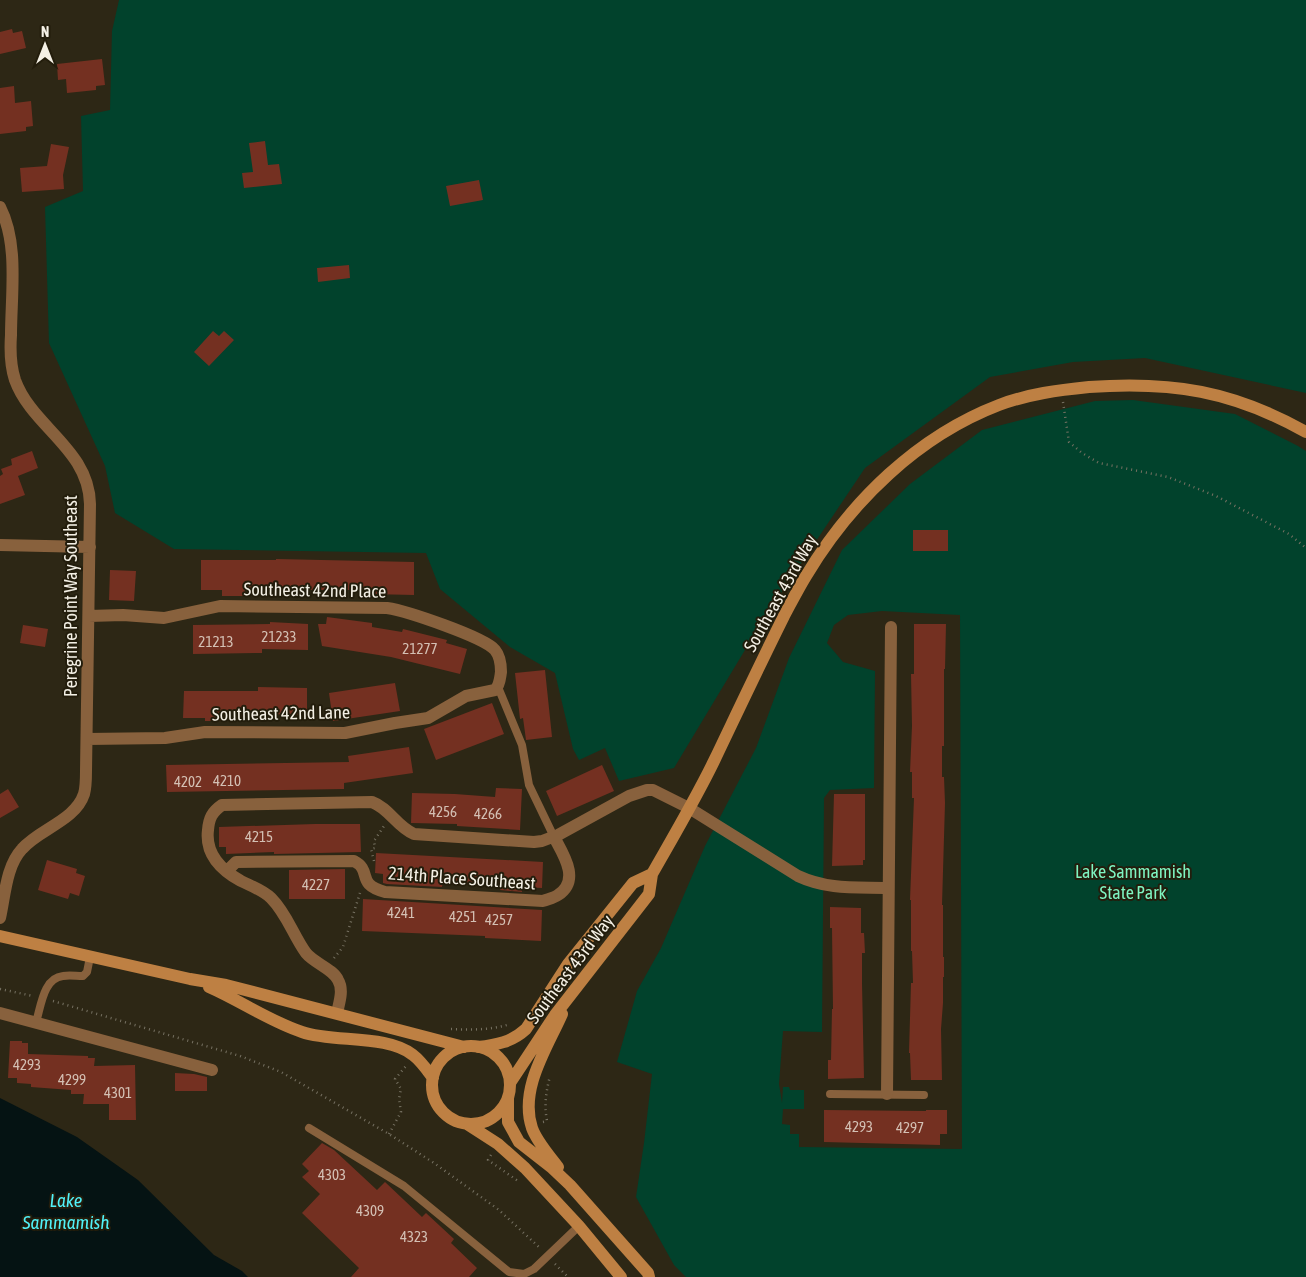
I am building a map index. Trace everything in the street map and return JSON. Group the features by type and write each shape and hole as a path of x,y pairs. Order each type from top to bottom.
{"main road":[{"name":"Southeast 43rd Way","path":"510,1083 537,1040 649,894 652,874 712,764 805,576 829,540 856,509 888,475 920,448 964,420 1000,404 1040,393 1125,385 1193,389 1246,403 1306,432"},
{"name":"Southeast 43rd Way","path":"478,1047 500,1044 526,1029 568,964 633,883 652,874"},
{"path":"0,936 190,979 226,985 464,1047 478,1047 488,1050 504,1064 508,1073 510,1083 507,1108 508,1122 519,1142 551,1166 570,1185 648,1273 649,1277"},
{"path":"190,979 230,996 303,1033 327,1038 395,1046 414,1055 433,1078"},
{"path":"570,996 535,1074 529,1104 532,1129 570,1185"},
{"path":"464,1047 453,1050 437,1067 433,1078 433,1091 436,1103 444,1113 455,1120 467,1124 512,1155 579,1226 621,1277"},
{"path":"467,1124 488,1120 504,1106 508,1097"}],"street":[{"name":"Peregrine Point Way Southeast","path":"0,207 9,232 12,250 10,353 15,379 21,394 36,415 81,467 90,492 87,739 84,794 80,802 66,817 38,835 21,850 11,868 0,918"},
{"path":"0,545 90,547"},
{"name":"Southeast 42nd Place","path":"89,616 123,615 164,618 220,606 388,608 405,611 484,641 491,646 496,651 500,660 501,671 498,687"},
{"path":"887,1094 891,626"},
{"name":"Southeast 42nd Lane","path":"87,739 164,738 205,732 345,733 428,718 466,696 495,690 498,687"},
{"path":"337,1013 341,986 336,976 307,954 286,917 270,897 240,881 216,861 211,853 207,838 211,815 222,805 372,802 383,808 408,832 414,834 534,842 554,837 629,796 646,790 659,792 689,808 814,884 837,887 888,888"},
{"name":"214th Place Southeast","path":"227,871 236,862 354,861 360,865 366,883 373,889 385,892 543,901 558,895 568,885 570,872 554,837"},
{"path":"0,1013 212,1070"}],"lane":[{"path":"498,687 522,745 528,785 554,837"},
{"path":"36,1022 46,989 56,977 83,976 87,972 90,957"},
{"path":"830,1094 924,1095"},
{"path":"309,1128 404,1186 509,1272 524,1274 534,1269 579,1226"}],"path":[{"path":"1062,390 1070,442 1082,453 1099,463 1168,477 1216,496 1289,534 1306,548"},
{"path":"0,989 43,998 143,1026 240,1056 281,1072 434,1162 499,1210 568,1277"},
{"path":"443,1028 477,1030 507,1025 509,1029"},
{"path":"389,1134 401,1112 399,1099 401,1089 395,1080 408,1064"},
{"path":"539,1123 547,1121 544,1109 550,1073"}],"green space":[{"path":"119,0 1306,0 1306,393 1145,358 1073,362 990,377 865,468 763,620 674,768 619,781 605,748 579,760 573,749 555,673 510,647 440,589 426,553 174,549 115,513 105,466 49,343 45,207 83,191 81,116 110,110 112,31"},
{"name":"Lake Sammamish State Park","path":"1133,400 1235,414 1306,451 1306,1277 686,1277 674,1265 636,1197 652,1074 617,1062 637,991 661,948 705,846 756,748 789,658 842,550 910,484 982,430 1095,401","holes":["882,611 960,615 962,1149 799,1147 799,1134 790,1134 790,1125 782,1124 783,1109 804,1109 804,1090 790,1090 789,1087 783,1087 782,1103 779,1084 783,1031 822,1032 824,798 830,790 874,788 875,671 843,662 827,643 834,625 848,615"]}],"water":[{"name":"Lake Sammamish","path":"0,1098 77,1137 138,1180 214,1255 242,1271 248,1277 0,1277"}],"building":[{"path":"12,29 13,33 22,31 26,48 0,54 0,32"},
{"path":"102,59 105,85 96,86 96,90 67,93 66,79 58,80 57,64"},
{"path":"14,86 15,103 31,101 33,126 26,127 26,131 0,134 0,88"},
{"path":"265,141 268,165 279,164 282,184 244,188 242,173 253,172 249,143"},
{"path":"51,144 69,147 63,175 64,189 22,192 20,168 47,166"},
{"path":"479,180 483,200 450,206 446,186"},
{"path":"349,265 350,278 318,282 317,268"},
{"path":"213,331 219,336 224,331 234,340 209,366 194,352"},
{"path":"32,451 38,468 18,476 25,495 0,504 0,476 3,474 1,469 12,465 11,459"},
{"path":"913,530 948,530 948,551 913,551"},
{"path":"276,559 414,562 414,595 370,594 370,590 245,590 245,596 222,596 222,590 201,590 201,560"},
{"path":"110,570 136,571 134,601 109,600"},
{"path":"327,617 372,623 372,627 402,632 403,629 447,640 446,643 467,649 460,674 391,657 322,646 318,624 326,624"},
{"path":"270,622 308,624 308,650 262,649 262,653 193,654 193,625 270,624"},
{"path":"914,624 946,624 944,746 942,746 942,777 944,777 945,803 942,905 944,977 941,1029 942,1080 911,1080 909,1053 911,983 913,983 910,900 914,798 912,798 912,772 910,772 912,726 911,674 914,674"},
{"path":"23,625 48,629 45,647 20,643"},
{"path":"545,670 552,737 526,740 523,718 520,719 515,673"},
{"path":"395,683 400,711 333,721 329,693"},
{"path":"258,687 307,688 307,715 251,714 251,719 227,719 227,721 183,718 184,691 258,691"},
{"path":"492,703 504,734 436,760 424,729"},
{"path":"409,747 413,773 344,783 344,789 167,792 166,765 349,762 348,756"},
{"path":"602,765 614,791 557,816 546,791"},
{"path":"496,788 522,789 520,830 457,826 457,824 411,823 412,793 495,797"},
{"path":"8,789 19,807 0,818 0,794"},
{"path":"834,794 865,794 865,860 863,860 863,865 832,866"},
{"path":"360,824 361,852 226,854 226,847 219,847 219,827"},
{"path":"376,853 543,862 542,888 522,887 522,892 500,890 500,884 443,882 442,887 387,884 383,883 383,874 375,873"},
{"path":"47,860 77,869 76,873 85,876 79,896 70,893 68,899 38,890"},
{"path":"345,869 345,899 289,899 289,870"},
{"path":"363,899 542,910 541,941 485,938 485,936 362,931"},
{"path":"830,907 861,908 861,933 864,933 865,953 862,953 864,1078 828,1079 828,1060 831,1060 833,1009"},
{"path":"10,1041 28,1043 28,1054 88,1056 88,1058 95,1058 94,1066 135,1065 136,1120 109,1120 109,1104 83,1104 84,1094 71,1094 71,1090 31,1087 31,1084 17,1083 17,1078 8,1078"},
{"path":"175,1073 207,1077 207,1091 175,1091"},
{"path":"824,1110 947,1110 947,1134 940,1134 940,1145 824,1142"},
{"path":"322,1143 334,1150 377,1190 385,1182 422,1217 426,1213 454,1239 451,1243 477,1268 469,1277 351,1277 359,1268 302,1213 320,1194 302,1177 309,1171 302,1164"}]}
